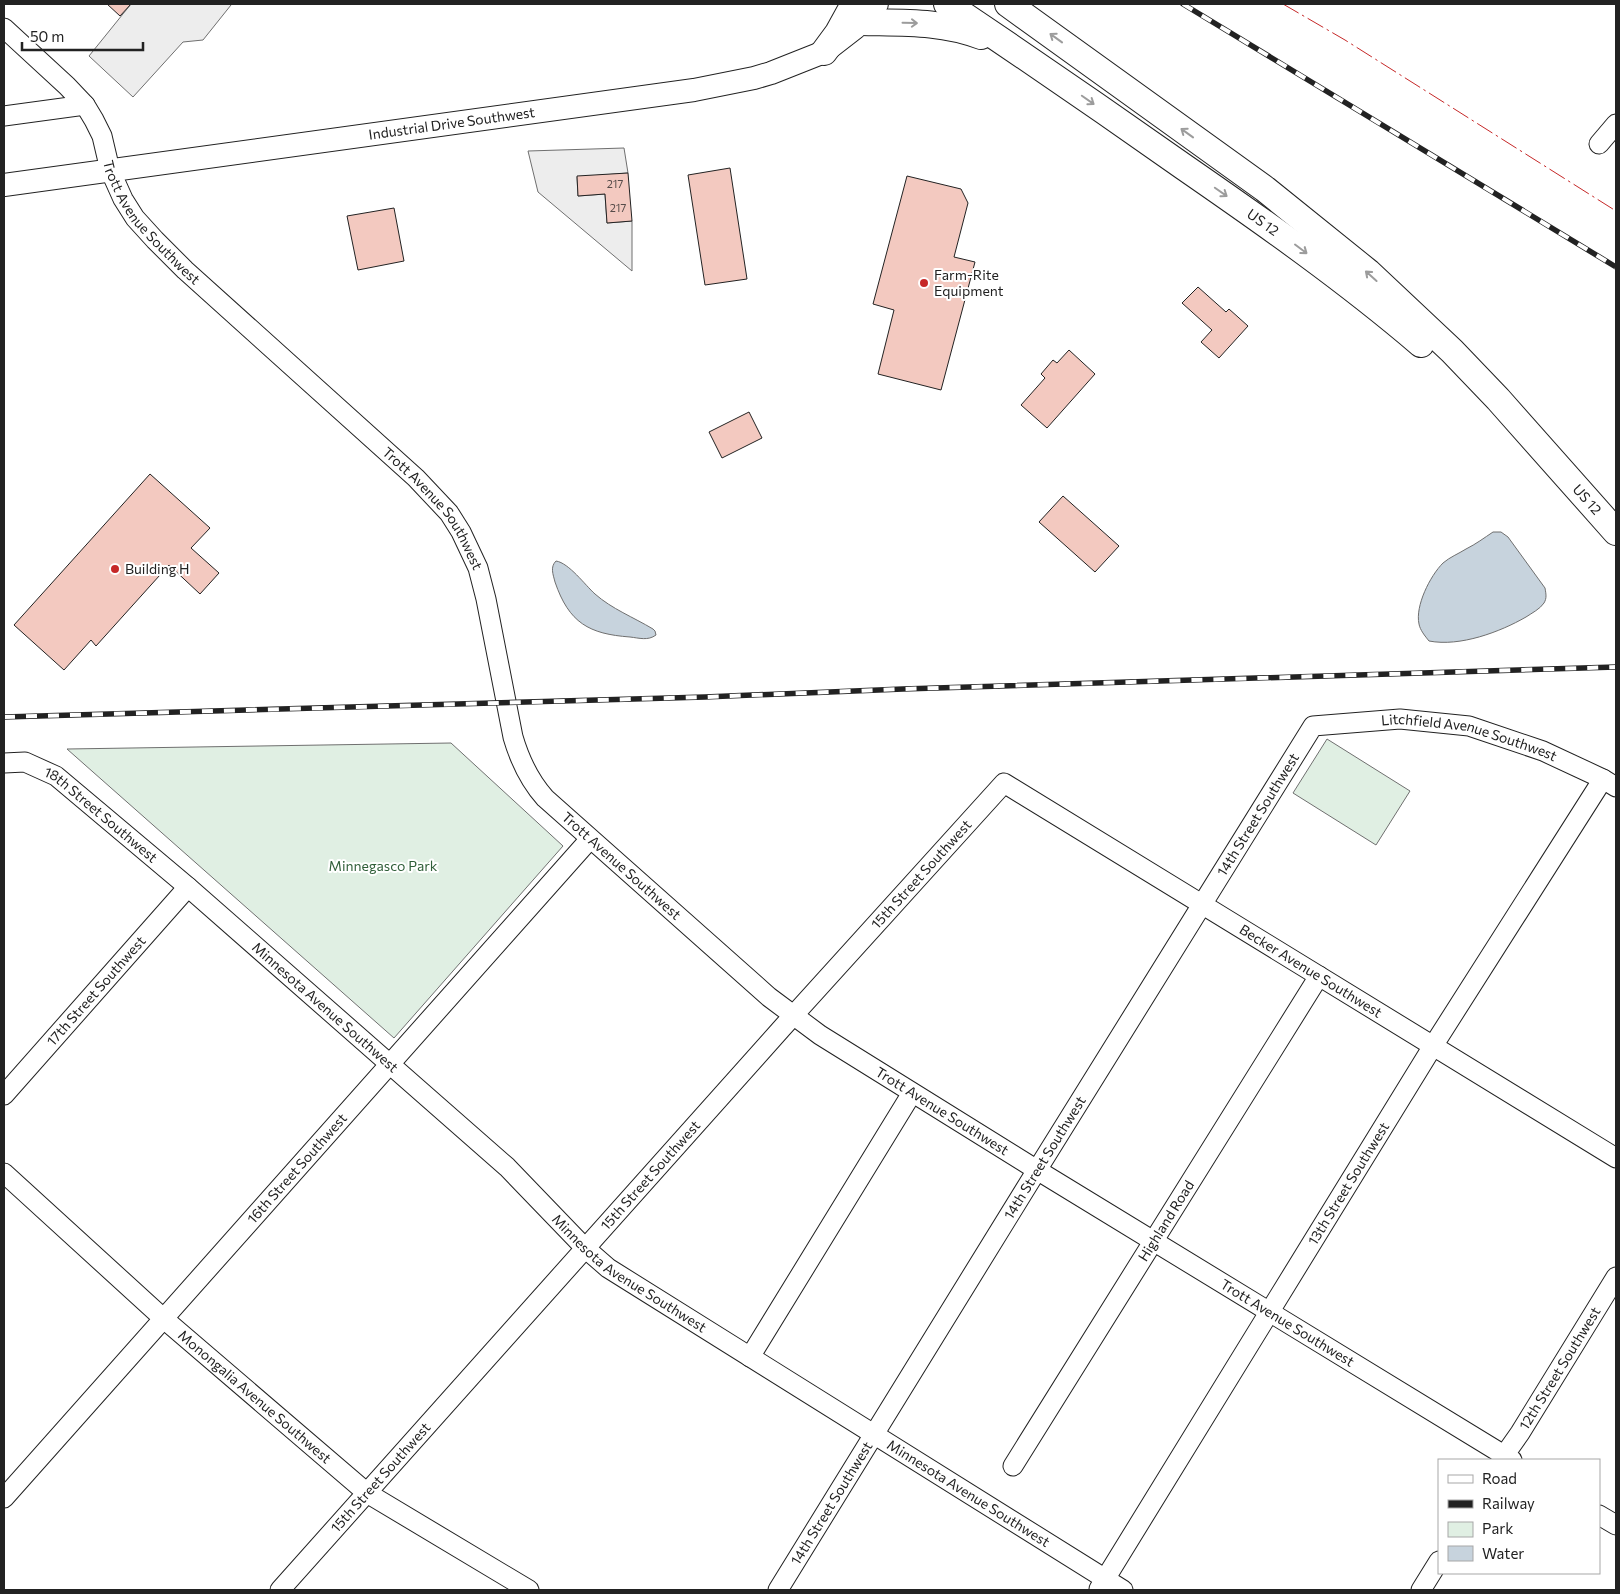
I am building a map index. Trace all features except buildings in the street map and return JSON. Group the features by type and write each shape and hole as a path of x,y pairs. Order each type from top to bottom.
{"highway":[{"name":"US 12","path":"947,4 1247,210 1345,283 1436,356 1558,466"},
{"name":"US 12","path":"1008,4 1265,189 1368,272 1452,351 1498,398 1616,532"},
{"path":"824,52 838,33 864,10 954,28 979,36 1000,45 1048,72"}],"main road":[{"name":"Industrial Drive Southwest","path":"4,185 694,90 724,85 771,73 824,52"}],"street":[{"name":"Trott Avenue Southwest","path":"4,28 85,105 102,136 110,170 123,200 135,218 155,240 192,277 416,478 449,513 461,532 478,568 486,598 509,720 518,756 535,787 545,798 769,997 820,1035 1506,1459"},
{"path":"4,116 85,105"},
{"path":"1599,144 1616,124"},
{"name":"Litchfield Avenue Southwest","path":"1313,726 1400,719 1469,726 1543,751 1610,783"},
{"name":"14th Street Southwest","path":"778,1590 1313,726"},
{"name":"18th Street Southwest","path":"4,764 25,762 56,776 188,887"},
{"name":"Becker Avenue Southwest","path":"1004,783 1616,1158"},
{"name":"15th Street Southwest","path":"280,1590 1004,783"},
{"name":"13th Street Southwest","path":"1102,1585 1271,1313 1433,1046 1610,783"},
{"name":"16th Street Southwest","path":"4,1498 590,839"},
{"name":"Minnesota Avenue Southwest","path":"188,887 391,1063 507,1167 585,1248 608,1268 874,1435 1102,1585 1123,1590"},
{"name":"17th Street Southwest","path":"4,1095 188,887"},
{"name":"Highland Road","path":"1013,1466 1319,976"},
{"path":"750,1357 912,1093"},
{"name":"Monongalia Avenue Southwest","path":"4,1173 164,1319 367,1493 529,1590"},
{"name":"12th Street Southwest","path":"1506,1459 1616,1277"},
{"path":"1600,1515 1616,1526"},
{"path":"1421,1590 1438,1563"}],"green space":[{"path":"1327,739 1410,791 1376,845 1293,793"},
{"name":"Minnegasco Park","path":"451,743 563,846 394,1038 67,749"}],"shaded area":[{"path":"131,4 231,5 203,40 183,42 133,97 89,56"},
{"path":"624,148 628,173 577,177 578,196 605,194 607,223 632,221 632,271 538,192 528,151"}],"water":[{"path":"1493,532 1501,532 1508,537 1545,588 1546,598 1544,603 1526,617 1492,633 1454,642 1429,641 1420,628 1418,617 1421,600 1433,575 1443,563"},
{"path":"556,561 571,570 595,594 616,609 653,629 656,635 643,639 616,635 603,633 582,624 567,607 555,582 552,571"}],"railway":[{"path":"1183,4 1616,267"},
{"path":"4,717 705,697 1616,667"}],"power":[{"path":"1283,4 1345,40 1616,211"}],"place":[{"name":"Farm-Rite Equipment","path":"924,283"},
{"name":"Building H","path":"115,569"}]}
